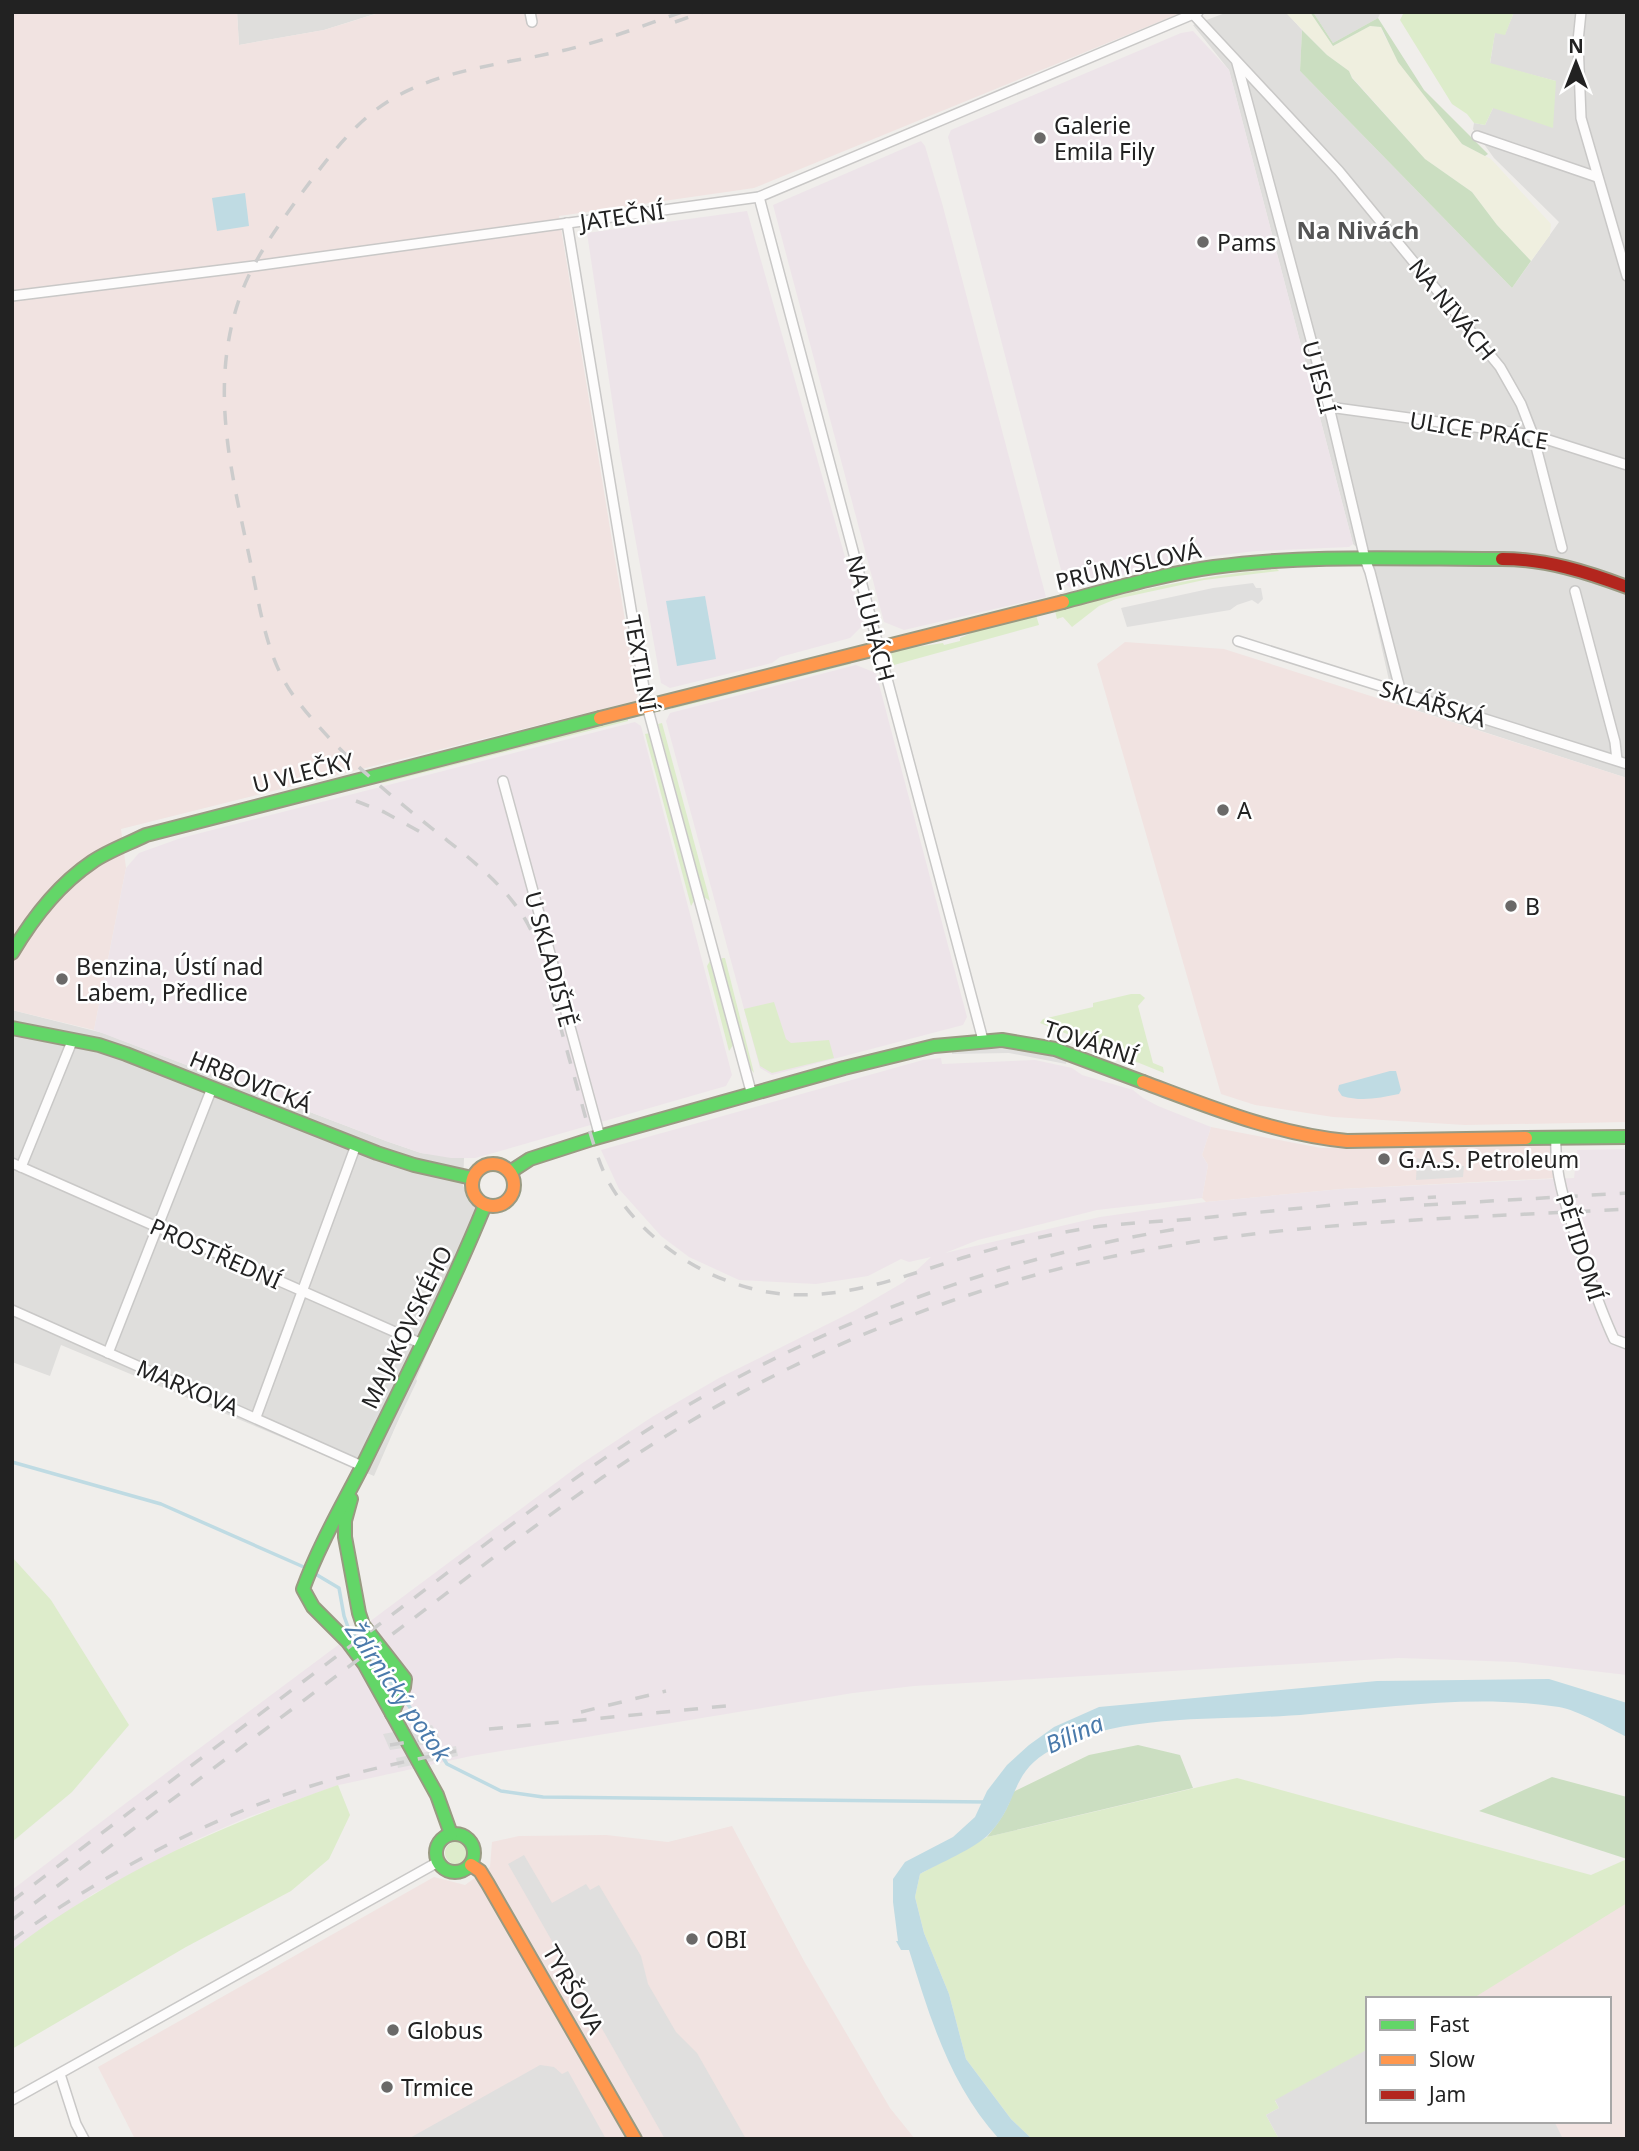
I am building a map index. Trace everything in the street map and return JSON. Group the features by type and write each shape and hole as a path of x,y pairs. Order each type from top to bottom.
{"street":[{"path":"1581,12 1578,41 1581,118 1627,276"},
{"name":"NA NIVÁCH","path":"1194,13 1236,62 1339,171 1500,367 1521,404 1533,435 1562,548"},
{"name":"JATEČNÍ","path":"12,296 759,197 1194,13"},
{"name":"U JESLÍ","path":"1236,62 1329,407 1365,559 1401,693"},
{"path":"1477,136 1597,177"},
{"name":"NA LUHÁCH","path":"759,197 983,1040"},
{"name":"TEXTILNÍ","path":"567,223 647,706 752,1095"},
{"name":"ULICE PRÁCE","path":"1329,407 1533,435 1627,465"},
{"name":"PRŮMYSLOVÁ","path":"647,706 1165,576 1263,562 1508,559 1580,570 1627,587"},
{"path":"1575,591 1622,762"},
{"name":"SKLÁŘSKÁ","path":"1238,641 1622,762"},
{"name":"U VLEČKY","path":"12,953 43,907 66,883 92,863 146,835 647,706"},
{"name":"U SKLADIŠTĚ","path":"503,780 600,1137"},
{"name":"HRBOVICKÁ","path":"12,1028 73,1039 126,1054 356,1146 414,1165 472,1178"},
{"path":"17,1165 73,1039"},
{"name":"TOVÁRNÍ","path":"510,1172 530,1159 600,1137 896,1055 934,1046 983,1040 1023,1042 1055,1049 1274,1130 1305,1136 1348,1141 1627,1137"},
{"path":"108,1353 212,1088"},
{"name":"PĚTIDOMÍ","path":"1556,1138 1555,1156 1563,1197 1600,1308 1614,1339 1627,1344"},
{"path":"256,1417 356,1146"},
{"name":"PROSTŘEDNÍ","path":"17,1165 420,1343"},
{"path":"486,1165 499,1165 510,1172 514,1182 510,1198 496,1206 485,1205 474,1196 472,1178 478,1169 486,1165"},
{"name":"MAJAKOVSKÉHO","path":"392,1714 365,1665 326,1622 303,1589 305,1578 466,1252 485,1205"},
{"name":"MARXOVA","path":"12,1311 362,1466"},
{"name":"MAJAKOVSKÉHO","path":"362,1466 345,1521 345,1537 355,1597 363,1625 403,1674 401,1693 392,1714"},
{"path":"392,1714 437,1795 451,1834 438,1845 438,1863 442,1868 454,1873 471,1865"},
{"name":"TYRŠOVA","path":"451,1834 462,1835 471,1842 475,1853 471,1865 480,1871 488,1884 635,2139"},
{"path":"12,2100 438,1863"},
{"path":"60,2074 76,2124 84,2139"}],"shaded area":[{"path":"12,12 237,12 239,45 324,30 382,12 1178,14 754,188 559,216 638,700 121,829 126,868 94,1030 12,1010"},
{"path":"237,12 381,12 324,30 239,45"},
{"path":"1228,12 1286,12 1302,30 1300,71 1512,288 1559,222 1494,158 1473,129 1474,123 1485,125 1493,108 1556,81 1490,64 1495,32 1505,34 1514,12 1627,12 1627,778 1394,703 1360,550 1353,544 1229,70 1193,25"},
{"path":"1313,12 1381,12 1378,18 1333,43"},
{"path":"1193,31 1229,70 1353,544 1349,547 1256,551 1180,560 1072,589 1065,584 1060,566 948,137 951,130 1181,33"},
{"path":"921,141 925,146 942,203 1046,597 904,630 884,622 773,205"},
{"path":"747,211 864,624 850,638 780,657 772,663 670,688 661,683 620,453 587,233"},
{"path":"1253,583 1256,588 1261,588 1263,599 1258,604 1252,600 1230,610 1127,627 1121,608 1213,588"},
{"path":"1125,642 1224,649 1627,778 1627,1122 1465,1125 1333,1117 1255,1105 1221,1094 1097,664"},
{"path":"856,665 876,673 967,1017 963,1025 772,1075 760,1068 666,721 670,713"},
{"path":"635,722 641,726 732,1075 726,1086 475,1158 451,1158 421,1153 386,1141 94,1030 126,868 139,853 181,838"},
{"path":"12,1010 103,1033 421,1153 464,1158 463,1186 488,1213 374,1476 61,1345 50,1376 12,1362"},
{"path":"952,1050 1025,1050 1067,1060 1066,1064 1009,1053 952,1054"},
{"path":"941,1058 942,1064 1035,1060 1072,1068 1082,1075 1133,1090 1158,1106 1211,1127 1202,1155 1208,1165 1202,1198 1097,1210 978,1240 945,1253 1100,1217 1206,1202 1341,1189 1574,1178 1577,1150 1627,1149 1627,1675 1515,1662 1399,1658 914,1686 853,1693 471,1756 339,1785 248,1817 198,1839 93,1894 12,1950 12,1890 126,1803 581,1464 652,1417 719,1378 854,1311 904,1282 931,1257 909,1262 901,1259 868,1276 816,1284 739,1280 689,1257 661,1236 619,1189 601,1150 923,1060"},
{"path":"1211,1127 1321,1148 1551,1144 1557,1178 1341,1189 1206,1202 1202,1198 1208,1165 1202,1155"},
{"path":"1417,1158 1429,1162 1446,1162 1450,1166 1464,1166 1463,1177 1416,1180"},
{"path":"407,1354 362,1450 360,1447 402,1355"},
{"path":"414,1375 417,1381 382,1454 377,1455"},
{"path":"732,1826 804,1961 890,2108 915,2139 135,2139 98,2067 434,1877 465,1885 490,1867 492,1842 519,1836 606,1835 668,1842"},
{"path":"524,1855 552,1903 586,1884 590,1890 599,1885 641,1956 648,1984 676,2032 697,2053 746,2139 665,2139 508,1864"},
{"path":"1627,1898 1627,2139 1279,2139 1366,2121 1611,2123 1611,1997 1451,1997"},
{"path":"1366,2050 1366,2123 1555,2123 1563,2139 1279,2139 1266,2115 1279,2108 1275,2100"},
{"path":"540,2065 554,2067 562,2074 568,2071 606,2139 408,2139"}],"green space":[{"path":"1310,12 1333,46 1370,26 1381,27 1384,36 1462,144 1491,159 1551,224 1550,235 1531,261 1497,225 1472,192 1425,159 1349,71 1327,55 1287,14"},
{"path":"1310,12 1313,12 1333,43 1378,18 1424,90 1488,154 1485,156 1462,144 1398,62 1381,27 1370,26 1333,46"},
{"path":"1404,12 1514,12 1505,35 1495,33 1490,63 1556,81 1553,128 1493,108 1485,125 1474,123 1467,114 1452,104 1400,20"},
{"path":"1302,30 1327,55 1349,71 1352,78 1425,159 1472,192 1497,225 1531,261 1512,288 1300,71"},
{"path":"1345,551 1301,554 1117,582 1116,580 1173,566 1230,558"},
{"path":"1277,569 1279,571 1204,580 1116,599 1099,606 1072,627 1063,617 1057,619 1055,611 1165,585"},
{"path":"1036,615 1039,625 891,664 891,654 896,650 960,641 960,638 980,629"},
{"path":"851,661 851,664 672,709 671,706"},
{"path":"628,718 628,721 383,783 379,781"},
{"path":"662,723 710,901 704,897 658,724"},
{"path":"650,733 694,901 691,906 645,734"},
{"path":"722,958 725,958 754,1073 750,1068"},
{"path":"710,961 733,1045 729,1051 707,966"},
{"path":"1140,994 1145,998 1138,1006 1153,1063 1163,1067 1164,1073 1040,1023 1043,1019 1093,1007 1093,1003"},
{"path":"774,1002 786,1039 791,1043 829,1040 834,1058 772,1073 760,1066 744,1009"},
{"path":"12,1557 51,1600 129,1725 72,1792 12,1842"},
{"path":"1138,1745 1180,1755 1193,1788 987,1837 1003,1816 1013,1792 1089,1755"},
{"path":"1552,1777 1627,1797 1627,1859 1479,1811"},
{"path":"1237,1778 1591,1875 1627,1859 1627,1903 1475,1997 1366,1997 1366,2054 1275,2101 1279,2108 1266,2115 1279,2139 1032,2139 1011,2119 966,2059 949,1994 924,1933 915,1897 920,1874 987,1837"},
{"path":"338,1785 350,1815 329,1859 291,1891 186,1947 12,2049 12,1950 88,1898 169,1854 252,1817"},
{"path":"456,1842 464,1845 467,1853 464,1861 456,1864 448,1861 445,1853 448,1845"}],"water":[{"path":"245,193 249,226 217,231 212,198"},
{"path":"705,596 716,659 677,666 666,601"},
{"path":"1396,1071 1401,1090 1399,1094 1357,1099 1342,1096 1338,1090 1339,1085"},
{"name":"Bílina","path":"1549,1679 1627,1703 1627,1737 1584,1715 1559,1707 1528,1703 1465,1702 1150,1723 1088,1735 1043,1755 1023,1775 1006,1810 989,1834 966,1850 920,1874 915,1897 924,1933 949,1994 966,2059 1011,2119 1032,2139 999,2139 982,2118 967,2096 944,2050 909,1950 901,1950 896,1941 893,1879 905,1862 953,1837 975,1817 987,1791 1007,1765 1029,1745 1054,1727 1099,1707 1377,1681"}],"pier":[{"path":"432,1725 442,1742 390,1750 383,1734"},
{"path":"456,1746 458,1756 398,1768 396,1758"}],"waterway":[{"name":"Ždírnický potok","path":"12,1462 161,1504 306,1568"},
{"name":"Ždírnický potok","path":"312,1572 339,1588 348,1627 398,1692"},
{"name":"Ždírnický potok","path":"403,1698 447,1764 501,1791 543,1797 986,1802"}],"railway":[{"path":"682,12 577,47 463,71 399,95 358,125 335,150 295,202 261,253 241,294 231,328 224,394 230,460 261,614 271,650 286,684 309,716 354,762 477,864 515,904 539,948 586,1119 606,1177 644,1228 678,1255 716,1276 766,1292 823,1294 878,1284 992,1249 1082,1229 1436,1197"},
{"path":"675,22 703,12"},
{"path":"356,801 384,812 426,835"},
{"path":"1424,1205 1627,1193"},
{"path":"12,1920 603,1477 705,1413 812,1357 924,1311 981,1291 1039,1274 1184,1243 1331,1226 1627,1209"},
{"path":"12,1901 547,1499 655,1425 715,1390 777,1357 841,1328 973,1278 1040,1258 1177,1229"},
{"path":"581,1712 666,1691"},
{"path":"489,1729 726,1706"},
{"path":"390,1745 438,1737"},
{"path":"12,1940 119,1871 232,1815 329,1781 456,1751"}],"traffic: fast":[{"path":"1063,602 1176,574 1250,563 1358,558 1502,559"},
{"path":"12,953 37,915 68,881 98,858 146,835 600,718"},
{"path":"12,1028 99,1045 377,1153 414,1165 472,1178"},
{"path":"510,1172 530,1159 592,1139 844,1068 934,1046 1002,1040 1055,1049 1143,1082"},
{"path":"1526,1138 1627,1137"},
{"path":"451,1834 437,1795 365,1665 347,1641 313,1607 303,1589 323,1541 442,1303 485,1205"},
{"path":"351,1499 345,1521 345,1537 359,1613 363,1625 405,1679 392,1714"},
{"path":"455,1834 469,1839 474,1853 469,1867 455,1872 441,1867 436,1853 441,1839 455,1834"}],"traffic: slow":[{"path":"600,718 1063,602"},
{"path":"1143,1082 1268,1126 1347,1141 1526,1138"},
{"path":"493,1164 508,1170 514,1185 508,1200 493,1206 478,1200 472,1185 478,1170 493,1164"},
{"path":"471,1865 480,1871 488,1884 635,2139"}],"traffic: jam":[{"path":"1502,559 1566,567 1627,587"}],"place":[{"name":"Galerie Emila Fily","path":"1040,138"},
{"name":"Pams","path":"1203,242"},
{"name":"A","path":"1223,810"},
{"name":"B","path":"1511,906"},
{"name":"Benzina, Ústí nad Labem, Předlice","path":"62,979"},
{"name":"G.A.S. Petroleum","path":"1384,1159"},
{"name":"OBI","path":"692,1939"},
{"name":"Globus","path":"393,2030"},
{"name":"Trmice","path":"387,2087"}],"district":[{"name":"Na Nivách","path":"1358,229"}]}
